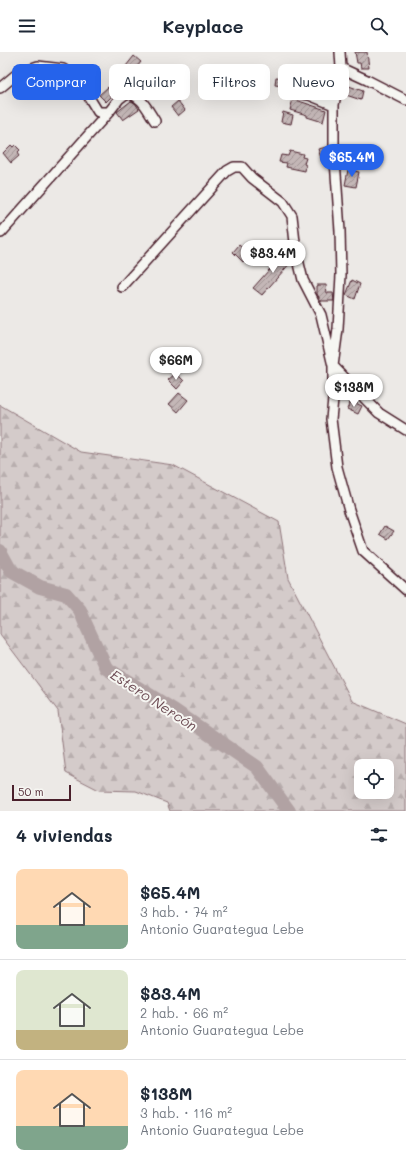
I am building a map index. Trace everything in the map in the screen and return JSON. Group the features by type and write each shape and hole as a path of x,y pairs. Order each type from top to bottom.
{"street":[{"path":"340,52 341,64"},
{"path":"0,88 18,74 38,66 63,69 76,76 98,112 109,112"},
{"path":"349,72 406,100"},
{"path":"1,233 119,99 127,93 133,94 143,102 155,121"},
{"path":"322,100 334,105"},
{"path":"335,100 334,146 339,224 340,275 338,329 333,366 333,399 331,419 337,467 363,552 406,590"},
{"path":"122,287 227,171 234,167 242,167 252,178 283,202 292,216 296,251 303,280 321,315 333,366 379,413 406,430"}],"green space":[{"path":"0,405 81,452 173,465 279,522 288,578 352,701 406,724 406,811 170,811 167,803 136,791 99,790 66,773 58,711 0,634"}],"building":[{"path":"355,52 367,52 369,68 361,68 360,63 357,63"},
{"path":"134,56 141,62 139,64 128,64"},
{"path":"276,77 278,77 278,85 275,85"},
{"path":"349,86 363,91 361,100 349,96"},
{"path":"108,87 109,88 109,99 106,102 101,97 101,93"},
{"path":"293,100 296,100 326,110 323,122 290,110"},
{"path":"131,101 135,103 139,109 123,120 117,112"},
{"path":"178,101 185,110 178,116 171,107"},
{"path":"283,112 293,115 291,124 281,122"},
{"path":"11,145 13,147 15,145 20,150 17,153 19,156 11,163 3,153"},
{"path":"327,147 329,159 322,161 318,149"},
{"path":"290,151 303,154 302,157 306,158 304,164 306,165 305,171 286,167 287,163 279,162 281,155 288,156"},
{"path":"348,170 359,172 356,187 345,185"},
{"path":"239,245 250,255 243,262 233,252"},
{"path":"284,253 292,259 292,261 262,295 253,288"},
{"path":"352,280 360,284 355,299 346,295"},
{"path":"317,285 326,285 327,293 333,293 334,301 321,301 317,294"},
{"path":"176,373 184,381 177,389 168,380"},
{"path":"179,393 188,400 178,412 169,404"},
{"path":"351,401 362,406 358,414 347,409"},
{"path":"385,526 394,531 388,539 380,534"}],"waterway":[{"name":"Estero Nercón","path":"0,551 11,571 40,587 66,594 80,610 106,668 175,711 257,767 289,811"}]}
